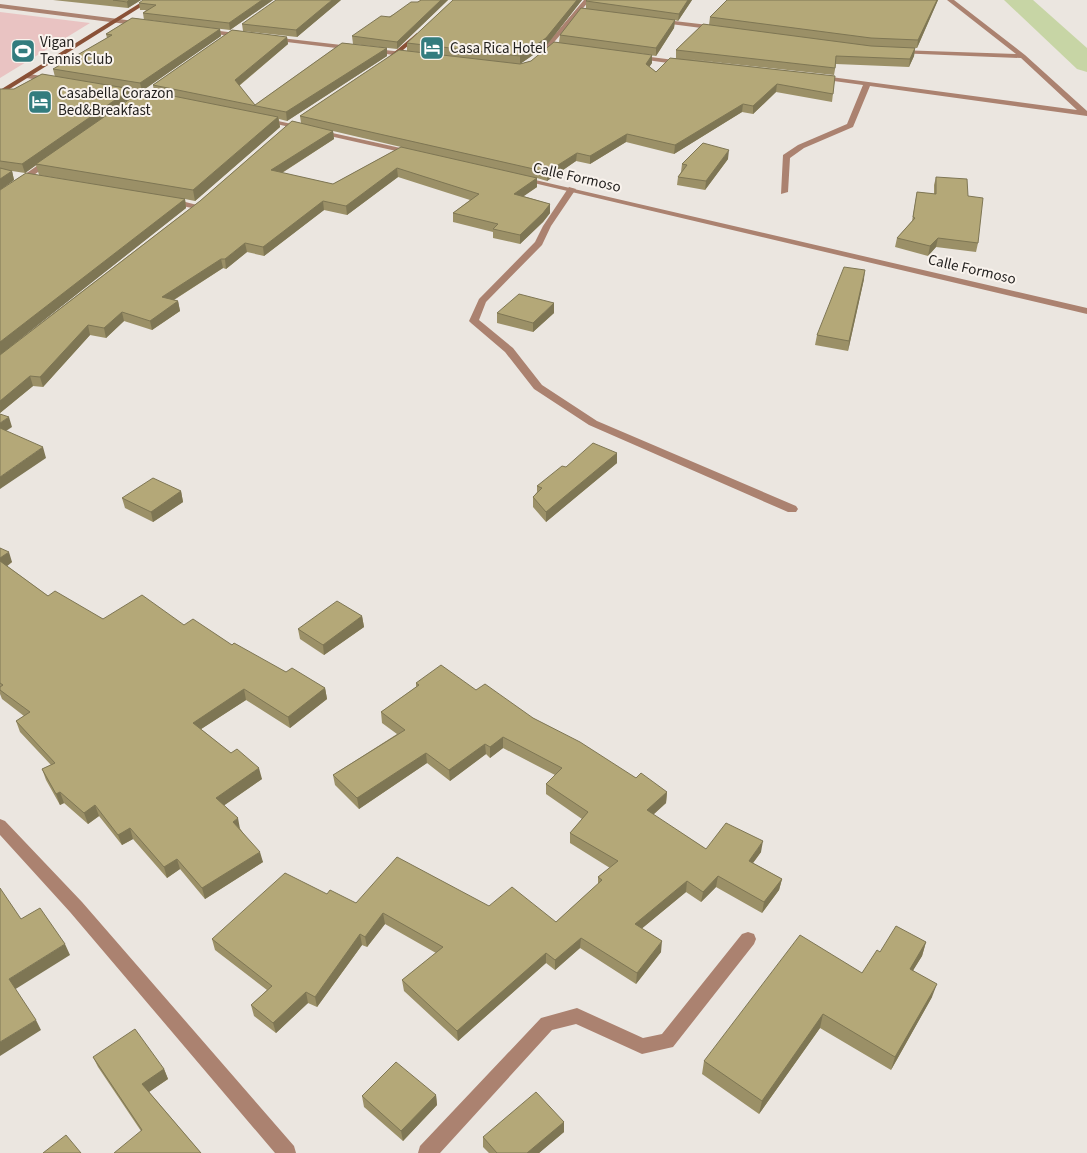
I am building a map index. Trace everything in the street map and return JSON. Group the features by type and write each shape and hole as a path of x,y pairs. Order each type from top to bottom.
{"street":[{"path":"0,93 150,0"},
{"path":"534,61 551,45 587,0"},
{"path":"950,0 1023,56 1086,114"},
{"path":"0,6 155,25"},
{"path":"578,11 588,12"},
{"path":"651,20 727,30"},
{"path":"383,63 399,53 427,26"},
{"path":"223,40 239,29"},
{"path":"193,30 251,36"},
{"path":"261,38 418,56"},
{"path":"551,45 560,46"},
{"path":"893,52 1023,56"},
{"path":"626,55 691,64"},
{"path":"29,76 67,82"},
{"path":"812,77 868,83 1086,114"},
{"path":"784,192 786,157 794,149 813,138 850,125 868,83"},
{"path":"104,88 160,98"},
{"path":"134,100 150,89"},
{"path":"253,118 294,122 422,155"},
{"path":"283,131 294,122"},
{"path":"0,196 57,156"},
{"path":"9,175 36,179"},
{"name":"Calle Formoso","path":"516,176 1087,311"},
{"path":"572,189 538,243 482,301 474,320 509,350 538,387 593,423 792,509"},
{"path":"159,200 197,206"},
{"path":"190,212 204,200"},
{"path":"0,825 76,907 287,1153"},
{"path":"427,1153 547,1024 577,1016 642,1046 667,1041 748,939"}],"shaded area":[{"name":"Vigan Tennis Club","path":"0,12 90,23 0,78"}],"building":[{"path":"113,0 129,0 127,2"},
{"path":"143,0 262,0 229,23 143,13 156,5 139,3"},
{"path":"276,0 332,0 296,30 242,24"},
{"path":"441,0 397,42 352,36 381,16 390,17 411,2"},
{"path":"453,0 577,0 546,38 520,56 407,43"},
{"path":"587,0 688,0 679,14"},
{"path":"727,0 937,0 918,40 871,38 710,17"},
{"path":"581,8 675,20 656,48 560,35"},
{"path":"132,18 220,29 140,83 53,69 112,35 106,34"},
{"path":"703,24 871,46 915,48 910,59 836,56 835,68 676,50"},
{"path":"232,30 287,37 235,80 255,105 342,43 387,48 286,112 153,85"},
{"path":"554,42 652,55 646,64 656,72 670,58 835,76 833,94 777,84 753,106 743,104 675,145 627,134 590,156 577,153 547,172 300,116 399,50 520,64 531,61"},
{"path":"42,74 131,89 22,164 0,161 0,89 14,89"},
{"path":"143,90 278,117 193,190 36,164"},
{"path":"292,121 333,131 271,170 333,184 401,147 537,178 514,194 550,204 520,235 493,229 498,224 453,213 479,194 397,168 346,206 323,201 263,247 245,243 225,259 221,259 162,297 178,301 150,321 122,312 104,328 88,325 40,377 30,376 0,401 0,355 200,201"},
{"path":"703,143 729,150 706,181 678,177 687,165 682,164"},
{"path":"0,168 12,171 0,179"},
{"path":"26,173 185,199 0,342 0,190"},
{"path":"936,177 967,179 968,196 983,198 978,243 938,238 930,246 897,238 915,218 913,217 917,192 936,194"},
{"path":"844,267 865,270 849,341 817,335"},
{"path":"519,294 554,303 533,323 497,313"},
{"path":"0,414 9,417 0,423"},
{"path":"0,428 43,447 0,477"},
{"path":"593,443 617,453 546,512 533,497 542,488 537,486 562,466 566,467"},
{"path":"153,478 181,491 151,512 122,498"},
{"path":"0,548 9,552 0,558"},
{"path":"0,561 48,596 55,591 103,619 142,595 184,625 193,619 232,645 234,643 286,672 292,668 325,688 288,717 244,689 193,723 231,753 237,749 259,768 216,798 238,818 233,822 260,852 202,888 177,859 164,867 130,828 118,835 95,805 84,813 60,792 56,794 42,769 55,763 16,721 30,712 0,690 0,687 3,685 0,683"},
{"path":"337,601 362,616 323,645 298,629"},
{"path":"441,665 476,690 485,684 533,718 580,742 636,778 641,773 667,792 647,810 706,849 726,823 763,841 749,861 782,879 764,902 718,876 703,892 687,881 635,924 662,941 637,973 581,938 555,960 546,953 457,1031 402,980 443,947 383,913 365,937 360,934 315,997 306,992 273,1023 251,1005 272,986 212,939 285,873 327,894 330,890 356,903 397,857 489,906 512,887 556,922 602,880 598,877 618,861 570,833 588,812 546,784 562,768 503,737 490,747 485,744 449,770 426,753 357,798 333,775 405,730 381,712 419,685 416,683"},
{"path":"0,888 21,919 40,908 65,944 9,979 36,1020 0,1042"},
{"path":"896,926 926,942 910,969 937,984 895,1057 823,1014 762,1101 704,1061 800,935 862,973 877,950 880,952"},
{"path":"135,1029 164,1069 142,1084 201,1153 114,1153 142,1130 93,1057"},
{"path":"396,1062 436,1095 401,1131 362,1096"},
{"path":"536,1092 564,1122 527,1153 497,1153 483,1137"},
{"path":"66,1135 81,1153 43,1153"}],"waterway":[{"path":"1017,0 1087,63"}],"place":[{"name":"Casa Rica Hotel","path":"432,48"},
{"name":"Vigan Tennis Club","path":"23,51"},
{"name":"Casabella Corazon Bed&Breakfast","path":"40,102"}]}
